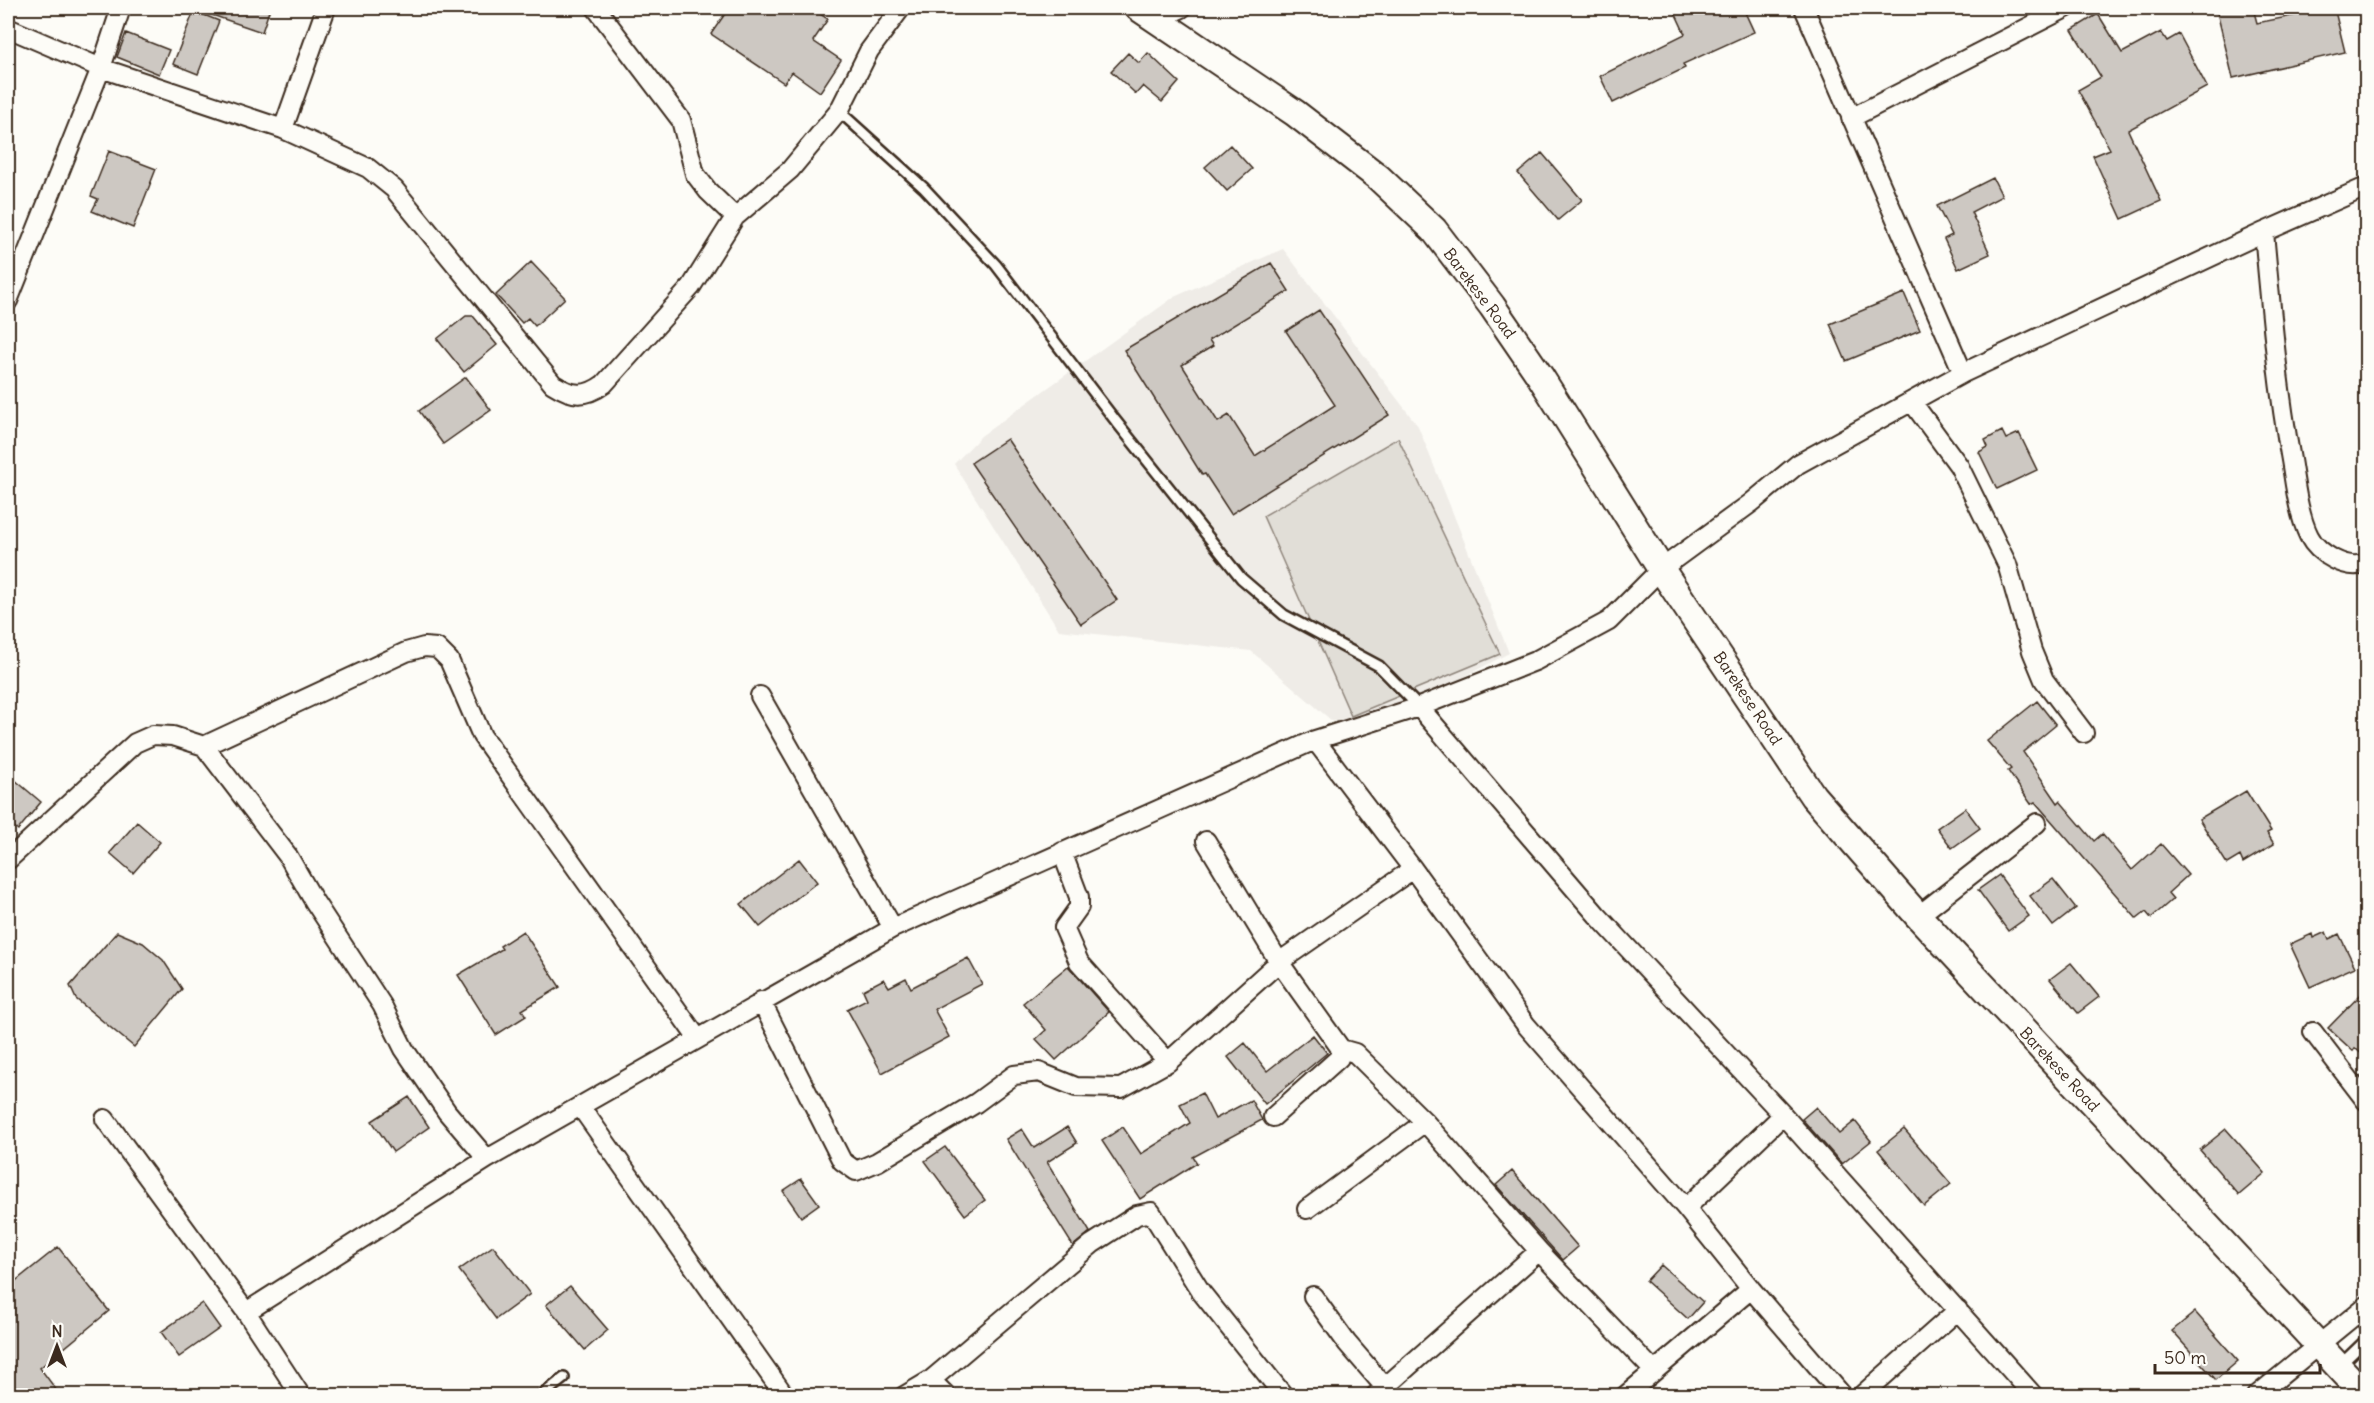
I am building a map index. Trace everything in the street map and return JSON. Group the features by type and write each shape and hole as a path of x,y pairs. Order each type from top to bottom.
{"main road":[{"name":"Barekese Road","path":"1149,14 1295,113 1378,177 1434,230 1492,306 1540,376 1661,569 1813,796 1918,916 2366,1395"}],"street":[{"path":"8,301 101,69 122,8"},
{"path":"283,129 326,8"},
{"path":"596,8 681,120 695,174 708,191 735,217"},
{"path":"8,28 101,69 283,129 368,168 394,189 553,384 565,392 578,395 592,393 604,384 691,287 735,217 790,170 839,111 868,51 901,8"},
{"path":"1149,14 1182,8"},
{"path":"1804,8 1963,374"},
{"path":"1851,118 2066,8"},
{"path":"246,1312 487,1159 761,1001 893,928 1315,740 1419,707 1534,661 1609,621 1661,569 1751,503 1798,464 1963,374 2264,232 2367,187"},
{"path":"2264,232 2278,386 2298,500 2306,527 2309,536 2323,551 2340,563 2365,569"},
{"path":"1912,402 1959,466 2007,564 2026,631 2044,680 2084,733"},
{"path":"204,746 406,652 424,647 437,648 449,660 482,736 698,1039"},
{"path":"760,696 893,928"},
{"path":"1419,707 1597,915 1783,1115 2034,1395"},
{"path":"8,860 135,743 153,735 173,736 204,746 288,856 382,1005 404,1049 447,1112 487,1159"},
{"path":"1315,740 1413,868 1526,1025 1686,1208 1750,1289 1843,1395"},
{"path":"1918,916 2037,823"},
{"path":"1206,841 1279,962 1341,1049 1355,1053 1425,1122 1539,1251 1654,1371"},
{"path":"1062,852 1079,897 1079,907 1064,928 1079,962 1168,1062"},
{"path":"761,1001 842,1161 856,1171 877,1162 966,1108 1014,1075 1038,1072 1076,1087 1122,1088 1168,1062 1279,962 1413,868"},
{"path":"2313,1032 2367,1101"},
{"path":"1273,1117 1339,1058 1341,1049"},
{"path":"580,1106 785,1395"},
{"path":"1686,1208 1783,1115"},
{"path":"105,1119 246,1312 300,1395"},
{"path":"1307,1209 1425,1122"},
{"path":"904,1395 931,1380 1092,1244 1137,1215 1151,1212 1201,1292 1284,1395"},
{"path":"1313,1296 1380,1391 1539,1251"},
{"path":"1625,1395 1750,1289"},
{"path":"1861,1395 1958,1310"},
{"path":"2256,1395 2319,1343 2363,1316"},
{"path":"931,1380 947,1395"}],"lane":[{"path":"839,111 924,188 996,265 1114,420 1241,578 1284,615 1379,666 1419,707"},
{"path":"2339,1365 2367,1340"},
{"path":"541,1395 564,1378"}],"shaded area":[{"path":"1283,249 1418,426 1509,653 1441,689 1342,721 1332,721 1251,651 1059,630 954,464 981,436 1174,297"},
{"path":"1398,438 1500,654 1351,716 1263,516"}],"building":[{"path":"200,8 270,8 262,32 200,11"},
{"path":"729,8 811,8 828,19 813,41 841,60 820,92 792,72 784,83 711,34"},
{"path":"1673,8 1743,8 1754,32 1683,64 1685,68 1613,103 1600,76 1685,34"},
{"path":"2216,8 2253,8 2257,23 2297,15 2296,10 2305,8 2323,8 2324,13 2335,11 2345,52 2233,78"},
{"path":"194,11 219,21 198,74 173,64"},
{"path":"2098,14 2122,53 2161,32 2167,41 2179,34 2207,87 2128,130 2161,201 2122,219 2093,156 2110,149 2078,90 2101,77 2072,30"},
{"path":"126,33 169,50 159,74 117,57"},
{"path":"1128,53 1139,63 1148,53 1179,82 1162,102 1143,86 1136,94 1111,71"},
{"path":"1230,145 1252,169 1227,191 1205,167"},
{"path":"109,151 156,169 133,228 92,211 98,199 91,196"},
{"path":"1542,153 1582,200 1558,220 1518,173"},
{"path":"1993,178 2002,196 1971,212 1990,254 1958,269 1944,239 1952,235 1937,206"},
{"path":"531,262 565,298 535,326 528,318 522,323 496,295"},
{"path":"1271,263 1289,291 1209,340 1213,346 1182,365 1218,422 1229,415 1255,456 1335,405 1286,331 1319,310 1389,415 1231,514 1205,474 1202,475 1124,350"},
{"path":"1904,293 1920,330 1846,361 1830,324"},
{"path":"466,316 473,316 497,345 464,372 437,339"},
{"path":"466,377 491,410 443,444 419,411"},
{"path":"2002,431 2006,439 2019,433 2037,470 1997,489 1979,452 1988,447 1985,440"},
{"path":"1007,439 1117,600 1081,624 971,463"},
{"path":"2037,701 2056,725 2023,752 2058,803 2060,801 2094,841 2102,834 2132,870 2161,844 2188,875 2168,893 2173,899 2151,918 2146,912 2137,919 2035,802 2031,804 2008,771 2011,769 1987,741"},
{"path":"8,774 41,802 18,830 8,822"},
{"path":"2246,791 2271,831 2267,833 2274,844 2243,863 2240,856 2227,864 2199,819"},
{"path":"1965,808 1980,828 1952,848 1937,828"},
{"path":"137,822 160,842 133,873 110,853"},
{"path":"799,859 817,882 760,927 741,904"},
{"path":"1999,875 2029,916 2008,931 1978,890"},
{"path":"2053,879 2076,908 2053,926 2030,896"},
{"path":"523,931 560,987 522,1010 526,1016 496,1035 458,975 502,949 500,946"},
{"path":"117,932 143,943 163,960 182,989 134,1047 76,999 70,986"},
{"path":"2326,932 2329,939 2339,934 2355,967 2310,987 2290,944 2312,934 2313,938"},
{"path":"968,958 982,984 934,1009 949,1037 882,1073 847,1009 867,999 863,990 884,979 889,987 906,978 911,988"},
{"path":"2071,963 2099,997 2078,1013 2050,979"},
{"path":"1068,966 1109,1012 1056,1060 1036,1039 1046,1030 1023,1003"},
{"path":"2367,988 2367,1059 2355,1048 2353,1051 2328,1028"},
{"path":"1313,1035 1327,1053 1265,1104 1228,1057 1245,1043 1267,1071"},
{"path":"1202,1093 1215,1119 1251,1100 1262,1120 1193,1157 1197,1163 1140,1199 1102,1141 1123,1127 1141,1154 1190,1123 1180,1104"},
{"path":"409,1097 429,1127 393,1152 372,1121"},
{"path":"1816,1107 1839,1134 1855,1121 1871,1141 1842,1164 1802,1119"},
{"path":"1067,1127 1077,1143 1047,1162 1090,1232 1073,1246 1006,1139 1022,1129 1034,1148"},
{"path":"1904,1129 1951,1184 1924,1206 1878,1150"},
{"path":"2226,1129 2265,1173 2239,1195 2200,1150"},
{"path":"945,1147 985,1200 965,1215 925,1161"},
{"path":"1512,1171 1578,1247 1563,1260 1496,1185"},
{"path":"801,1179 819,1204 801,1217 783,1191"},
{"path":"493,1246 530,1294 496,1319 459,1270"},
{"path":"58,1247 109,1311 40,1368 60,1395 8,1395 8,1287"},
{"path":"1661,1265 1703,1302 1688,1319 1646,1281"},
{"path":"570,1286 608,1330 585,1350 546,1305"},
{"path":"202,1303 220,1328 179,1357 161,1332"},
{"path":"2195,1312 2238,1361 2216,1380 2172,1331"}]}
